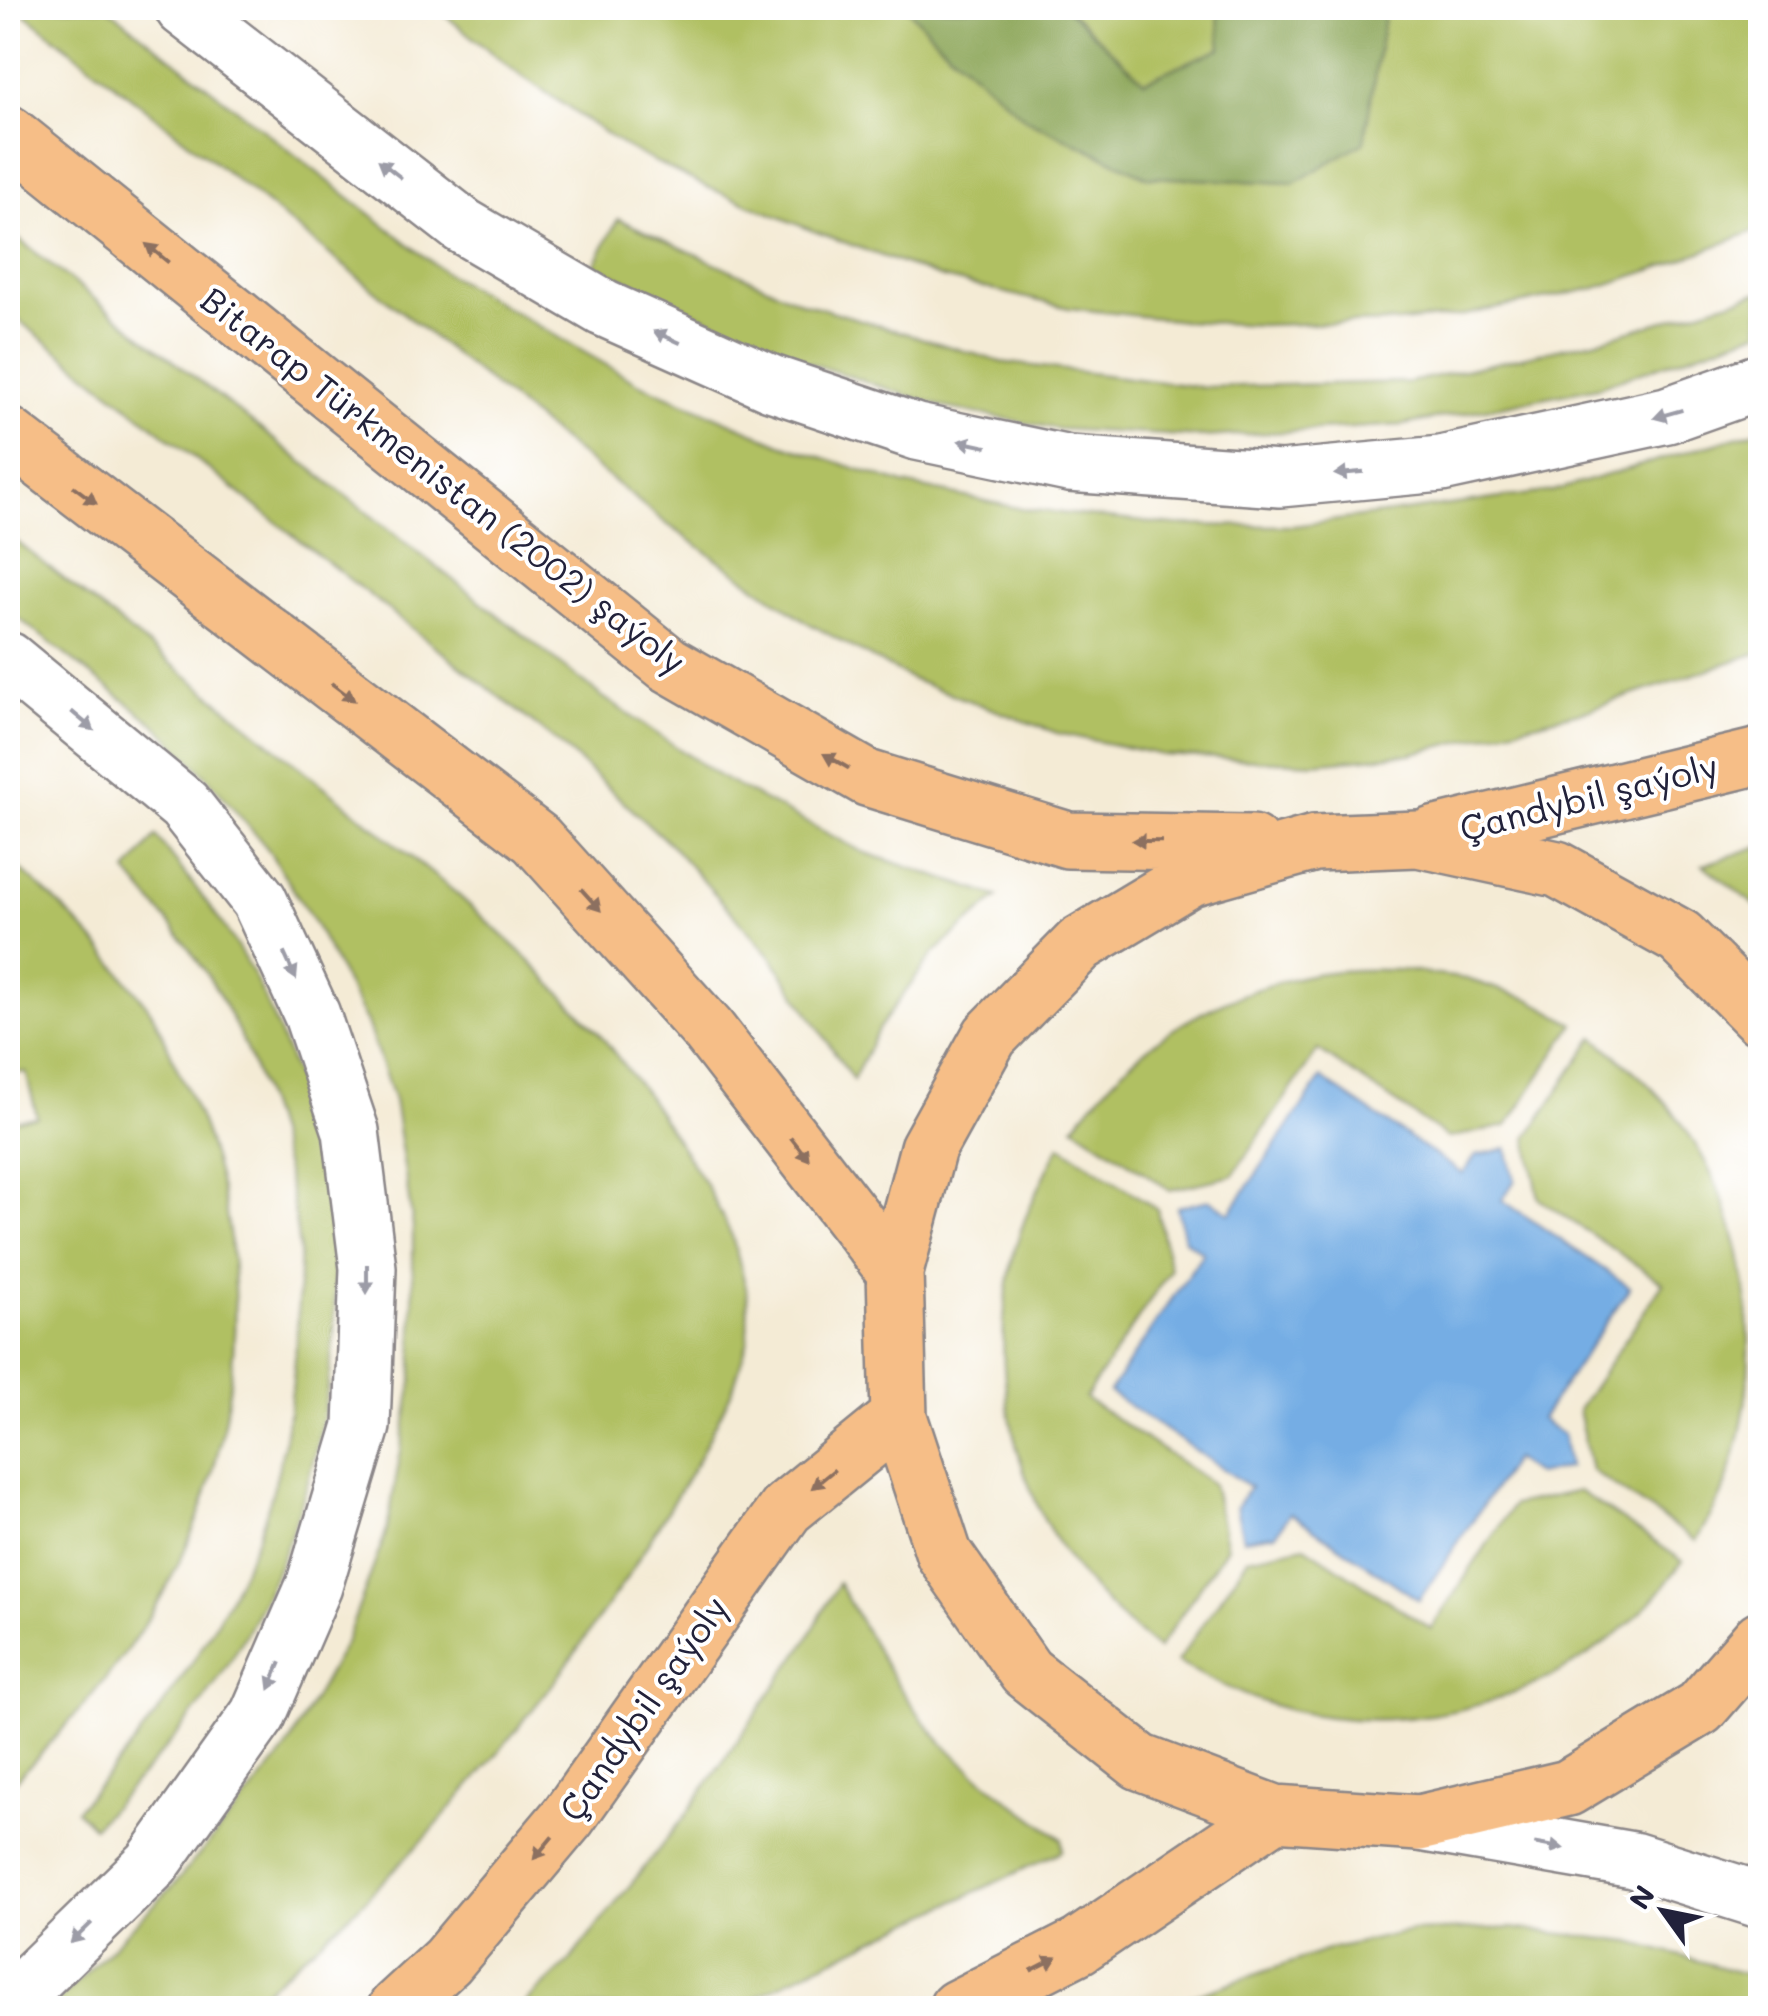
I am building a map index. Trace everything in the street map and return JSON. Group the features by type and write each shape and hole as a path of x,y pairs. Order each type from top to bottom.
{"main road":[{"name":"Bitarap Türkmenistan (2002) şaýoly","path":"8,133 668,664 868,778 1068,840 1315,843"},
{"path":"8,435 536,839 708,1030 895,1272"},
{"name":"Çandybil şaýoly","path":"1418,839 1760,756"},
{"path":"1760,1017 1680,937 1557,869 1418,839 1315,843 1190,878 1080,944 990,1036 928,1148 895,1272 899,1417 944,1554 1026,1672 1140,1762 1275,1813 1419,1823 1568,1788 1700,1708 1760,1639"},
{"name":"Çandybil şaýoly","path":"396,2008 448,1961 568,1818 786,1508 899,1417"},
{"path":"957,2008 1079,1946 1275,1813"}],"street":[{"path":"184,8 463,226 604,308 770,382 917,432 1069,464 1280,479 1441,464 1666,416 1760,382"},
{"path":"8,660 184,805 260,900 312,1014 351,1131 368,1268 362,1426 314,1586 258,1715 152,1864 8,2004"},
{"path":"1419,1823 1634,1860 1760,1900"}],"green space":[{"path":"17,8 108,8 444,272 638,383 781,444 904,484 1023,509 1174,525 1293,526 1553,491 1760,430 1760,652 1591,709 1410,754 1313,763 1163,755 1057,733 913,680 808,623 667,524"},
{"path":"436,8 907,8 940,43 1026,119 1147,177 1294,183 1385,12 1383,8 1760,8 1760,229 1596,288 1460,316 1399,322 1260,325 1069,308 939,277 707,187 625,147 509,67"},
{"path":"907,8 1066,8 1144,81 1221,48 1217,8 1383,8 1385,12 1364,142 1294,183 1147,177 1026,119 940,43"},
{"path":"1066,8 1217,8 1222,48 1144,81"},
{"path":"618,219 801,302 1001,362 1202,387 1410,382 1607,338 1760,292 1760,331 1598,387 1403,425 1203,437 1058,429 943,407 785,355 594,266"},
{"path":"8,231 600,695 722,778 863,852 998,897 934,953 879,1028 853,1080 770,955 671,845 561,745 8,312"},
{"path":"8,535 457,894 519,950 600,1034 648,1097 705,1183 732,1236 747,1291 748,1341 732,1391 697,1462 628,1576 556,1680 428,1835 358,1907 245,2008 51,2008 172,1887 284,1753 347,1639 387,1530 413,1381 413,1227 394,1100 367,1023 314,922 267,848 157,726 8,610"},
{"path":"156,836 238,948 288,1055 324,1175 335,1306 323,1419 293,1529 272,1581 232,1659 196,1710 93,1827 76,1810 178,1684 221,1615 256,1541 282,1454 297,1334 299,1257 295,1218 280,1149 258,1080 230,1015 204,971 127,872"},
{"path":"1760,846 1760,909 1703,865"},
{"path":"8,859 87,933 159,1026 209,1145 224,1203 234,1325 230,1386 219,1446 180,1561 119,1661 8,1789 8,1121 37,1117 26,1072 8,1073"},
{"path":"1402,970 1467,979 1529,999 1574,1024 1507,1126 1448,1138 1318,1050 1232,1176 1170,1190 1074,1126 1143,1052 1173,1029 1218,1005 1267,986 1317,974"},
{"path":"1594,1037 1651,1087 1681,1122 1726,1208 1739,1255 1747,1303 1746,1400 1737,1448 1722,1494 1696,1541 1591,1470 1578,1410 1663,1283 1539,1199 1527,1138"},
{"path":"1060,1145 1157,1209 1170,1270 1085,1398 1213,1484 1227,1547 1158,1649 1095,1591 1053,1535 1021,1461 1011,1420 1003,1338 1013,1257 1027,1214"},
{"path":"1579,1491 1683,1561 1650,1603 1614,1636 1574,1664 1530,1687 1436,1714 1338,1718 1261,1701 1177,1662 1248,1558 1305,1546 1431,1629 1513,1505"},
{"path":"838,1583 886,1666 927,1725 971,1769 1062,1839 1062,1851 735,2008 520,2008 568,1963 683,1819 808,1639"},
{"path":"1512,1928 1631,1942 1760,1978 1751,2008 1158,2008 1333,1948 1412,1931"}],"water":[{"path":"1321,1078 1463,1174 1476,1155 1507,1149 1515,1180 1502,1200 1630,1287 1541,1419 1563,1435 1569,1467 1537,1475 1514,1459 1419,1600 1290,1513 1276,1534 1243,1539 1236,1507 1250,1487 1109,1392 1203,1253 1184,1239 1177,1207 1210,1200 1230,1213"}]}
